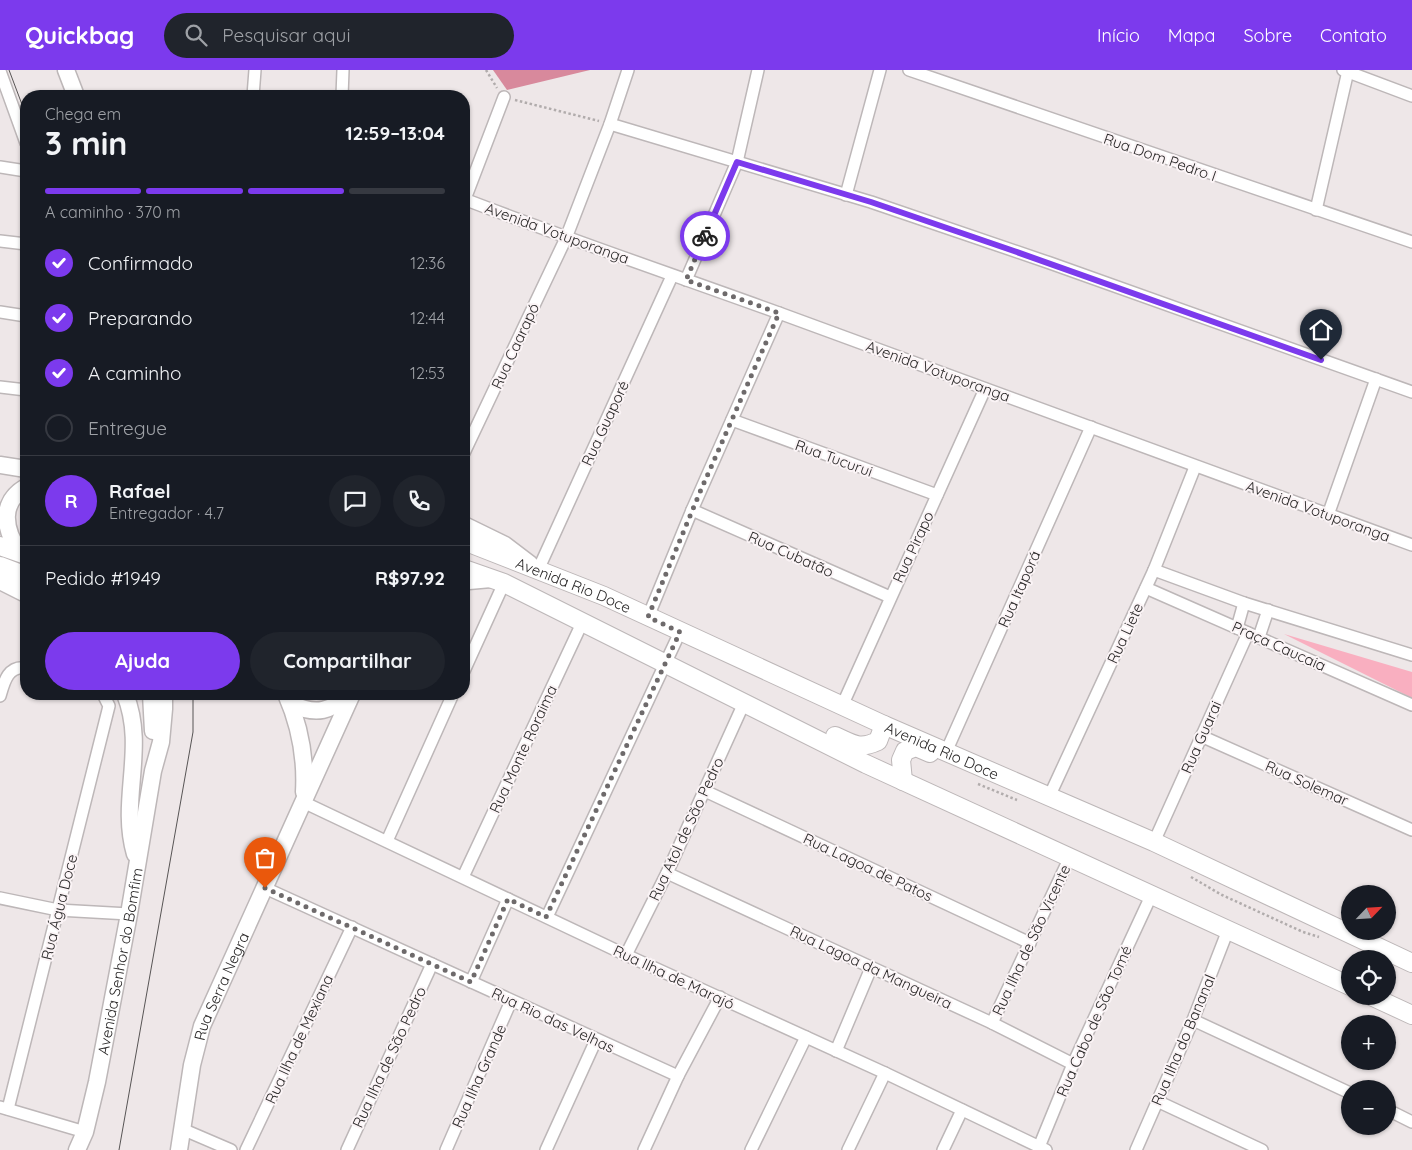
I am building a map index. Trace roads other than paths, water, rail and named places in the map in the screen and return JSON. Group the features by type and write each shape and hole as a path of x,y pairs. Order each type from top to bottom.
{"main road":[{"path":"66,70 74,90"},
{"path":"0,465 20,468"},
{"path":"20,490 11,495 5,503 2,510 2,519 5,529 20,550"},
{"path":"470,528 505,545 538,570"},
{"name":"Avenida Rio Doce","path":"470,543 604,596 884,725 1154,842 1412,963"},
{"path":"0,546 20,553"},
{"path":"0,566 20,574"},
{"name":"Avenida Rio Doce","path":"470,572 498,581 583,621 665,664 903,781 1341,981"},
{"path":"0,581 20,591"},
{"name":"Avenida Rio Doce","path":"470,581 498,581"},
{"path":"128,700 131,708 134,730 130,824 137,860"},
{"path":"151,700 154,741 153,771"},
{"path":"153,771 162,732 164,700"},
{"path":"288,700 297,722 303,749 305,770 303,802"},
{"path":"290,700 309,712 325,710 336,706 344,700"},
{"name":"Rua Serra Negra","path":"178,1150 192,1065 202,1026 349,700"},
{"path":"763,712 781,710 854,745 866,746 878,741 884,725"},
{"path":"903,781 901,760 905,751 916,747 1014,790 1042,794"},
{"name":"Avenida Senhor do Bomfim","path":"77,1150 85,1132 97,1082 129,914 153,771"},
{"path":"1396,999 1412,1006"},
{"path":"1390,1005 1412,1015"}],"street":[{"path":"253,90 254,70"},
{"path":"342,90 343,70"},
{"name":"Rua Caarapó","path":"470,441 566,238 610,124 628,70"},
{"path":"686,280 737,162 758,70"},
{"path":"846,195 880,70"},
{"name":"Rua Dom Pedro I","path":"909,70 1412,242"},
{"path":"0,71 4,92 20,129"},
{"path":"1316,210 1346,71 1412,96"},
{"path":"470,184 504,97"},
{"path":"610,124 846,195 1050,263 1412,392"},
{"path":"0,168 20,170"},
{"name":"Avenida Votuporanga","path":"470,201 566,238 779,313 1412,545"},
{"path":"0,241 20,243"},
{"name":"Rua Guaporé","path":"538,570 672,276"},
{"path":"0,312 20,315"},
{"path":"648,617 692,510 779,313"},
{"path":"1328,515 1376,379"},
{"path":"0,387 20,389"},
{"name":"Rua Pirapo","path":"842,706 985,389"},
{"name":"Rua Tucurui","path":"732,420 937,495"},
{"name":"Rua Itaporá","path":"946,752 1091,427"},
{"name":"Rua Liete","path":"1042,794 1146,588 1196,467"},
{"name":"Rua Cubatão","path":"692,510 890,597"},
{"name":"Praça Caucaia","path":"1154,570 1244,604 1412,655"},
{"path":"470,655 498,581"},
{"name":"Praça Caucaia","path":"1146,588 1412,705"},
{"path":"1244,604 1248,633"},
{"path":"1248,633 1268,610"},
{"name":"Rua Monte Roraima","path":"463,877 583,621"},
{"path":"546,917 680,632"},
{"name":"Rua Guarai","path":"1154,842 1248,633"},
{"path":"0,696 5,678 15,669 20,669"},
{"name":"Rua Água Doce","path":"4,1108 58,910 109,706 106,700"},
{"path":"387,841 451,700"},
{"name":"Rua Atol de São Pedro","path":"626,955 667,873 744,703"},
{"name":"Rua Solemar","path":"1201,736 1412,830"},
{"name":"Rua Lagoa de Patos","path":"705,790 1030,943"},
{"name":"Rua Ilha de Marajó","path":"303,802 626,955 885,1073 1042,1148"},
{"name":"Rua Ilha de São Vicente","path":"992,1023 1070,857"},
{"name":"Rua Lagoa da Mangueira","path":"667,873 992,1023 1073,1064"},
{"name":"Rua Rio das Velhas","path":"265,888 678,1076"},
{"name":"Rua Cabo de São Tomé","path":"1042,1148 1073,1064 1151,896"},
{"path":"0,898 58,910 129,914"},
{"path":"471,982 508,899"},
{"name":"Rua Ilha de Mexiana","path":"246,1150 352,927"},
{"name":"Rua Ilha do Bananal","path":"1136,1150 1193,1020 1228,930"},
{"name":"Rua Ilha de São Pedro","path":"347,1150 432,964"},
{"path":"836,1051 871,968"},
{"path":"644,1150 678,1076 720,997"},
{"name":"Rua Ilha Grande","path":"446,1150 511,1001"},
{"path":"1193,1020 1341,1089"},
{"path":"751,1150 806,1037"},
{"path":"546,1150 596,1040"},
{"path":"848,1150 885,1073"},
{"path":"1157,1101 1262,1150"},
{"path":"4,1108 85,1132"},
{"path":"943,1150 962,1110"},
{"path":"1396,1114 1412,1122"},
{"path":"182,1129 231,1150"}],"tram line":[{"path":"9,70 20,99"},
{"path":"119,1150 193,732 193,700"}]}
